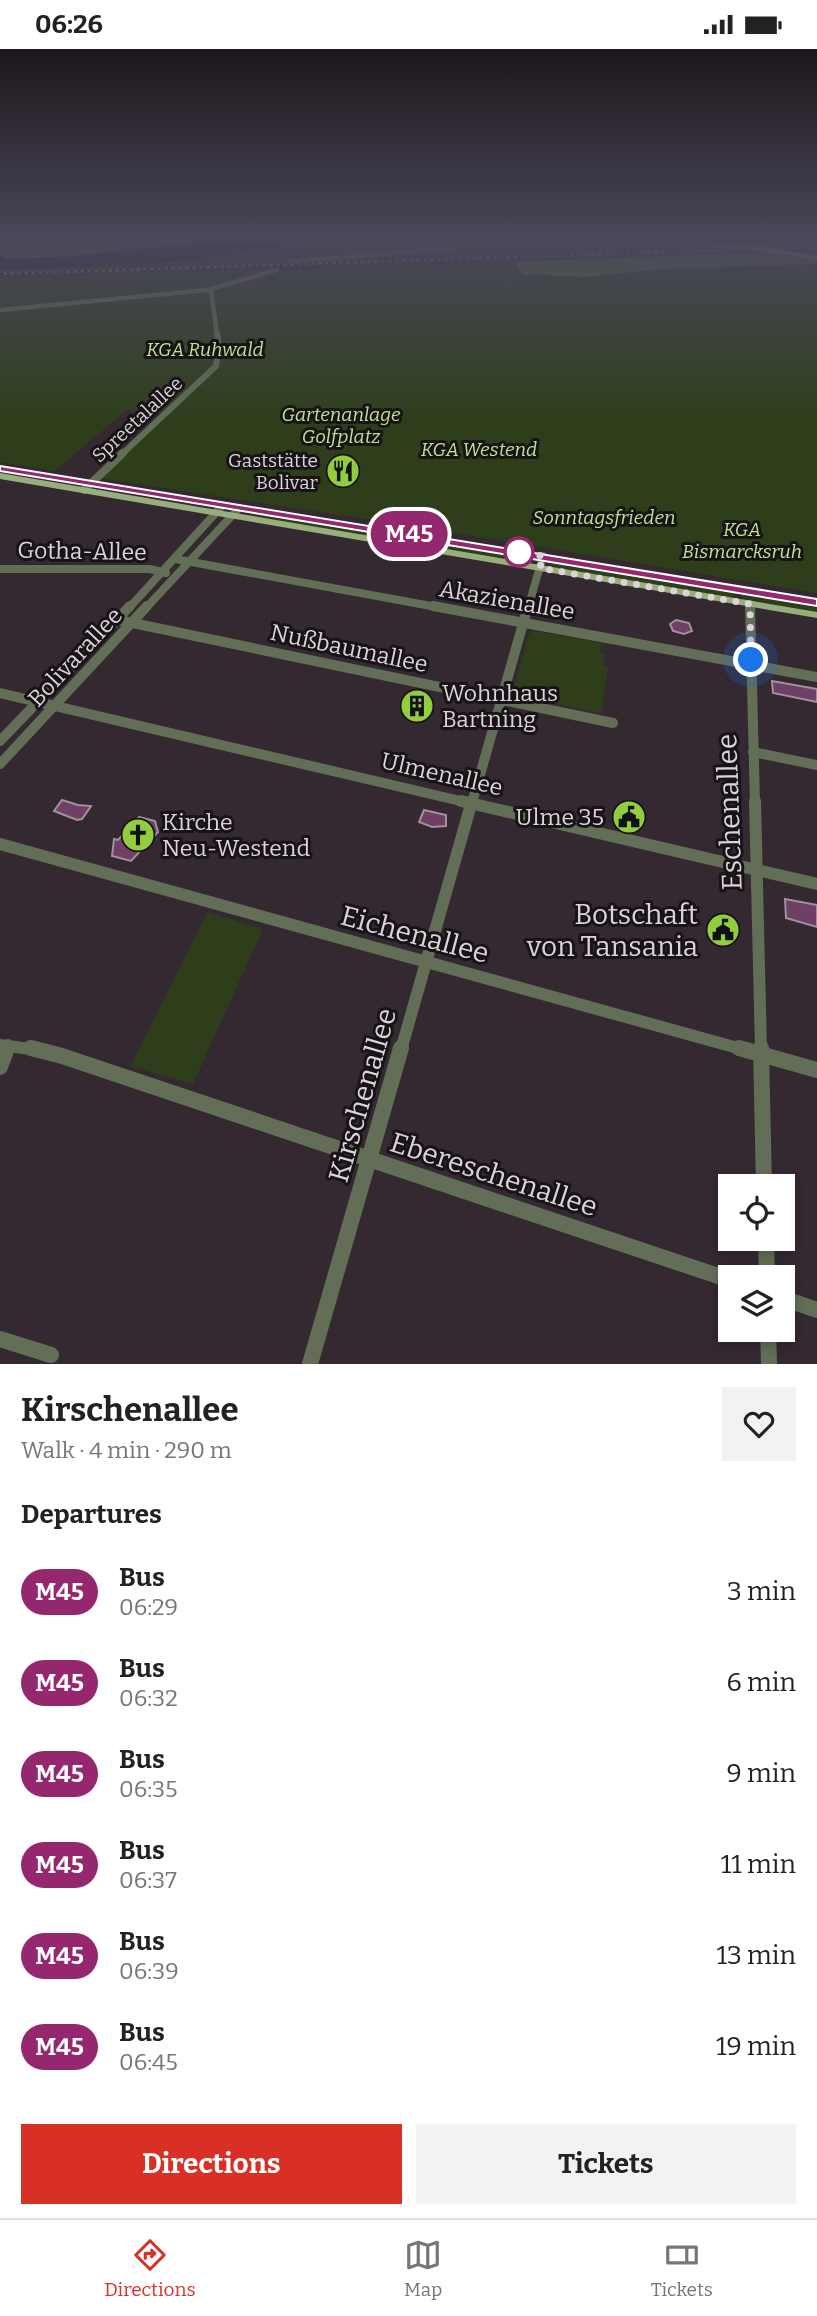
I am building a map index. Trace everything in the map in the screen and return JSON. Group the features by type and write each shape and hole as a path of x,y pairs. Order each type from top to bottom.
{"main road":[{"path":"0,469 87,487 541,562 817,602"},
{"path":"0,476 87,487"},
{"path":"541,562 817,615"}],"street":[{"path":"0,310 91,301"},
{"name":"Spreetalallee","path":"87,487 216,366 219,347 213,301"},
{"name":"Bolivarallee","path":"0,741 176,559 219,509"},
{"name":"Bolivarallee","path":"0,764 236,512"},
{"path":"176,559 190,562"},
{"name":"Akazienallee","path":"190,562 817,677"},
{"name":"Kirschenallee","path":"310,1364 541,562"},
{"name":"Gotha-Allee","path":"2,571 150,569 163,572"},
{"path":"163,572 177,575"},
{"name":"Eschenallee","path":"750,604 764,1174"},
{"name":"Nußbaumallee","path":"118,620 613,723"},
{"name":"Ulmenallee","path":"0,693 817,884"},
{"path":"754,752 817,765"},
{"name":"Eichenallee","path":"0,844 817,1070"},
{"path":"0,1067 4,1045"},
{"name":"Ebereschenallee","path":"4,1045 62,1056 718,1276"},
{"path":"795,1302 817,1310"},
{"path":"0,1339 51,1355"},
{"path":"768,1342 769,1364"}],"green space":[{"path":"0,301 73,301 0,308"},
{"path":"102,301 817,301 817,593 98,478 163,414 127,410 55,471 0,462 0,311"},
{"path":"248,516 297,518 532,557 529,564"},
{"path":"552,560 735,591 735,599 551,567"},
{"path":"741,592 817,605 817,613 742,600"},
{"path":"534,631 601,643 600,653 605,654 603,666 608,667 601,713 516,696 513,692 529,633"},
{"path":"207,912 263,929 193,1084 130,1066"}],"building":[{"path":"676,620 689,623 692,631 684,634 673,631 670,624"},
{"path":"772,681 817,689 817,702 773,693"},
{"path":"62,800 91,806 82,819 77,820 54,811"},
{"path":"424,810 446,815 446,826 432,827 419,822"},
{"name":"Kirche Neu-Westend","path":"139,817 155,821 158,832 131,861 112,856 114,839 118,840"},
{"path":"785,899 817,905 817,927 786,918"}],"bus line":[{"name":"M45","path":"0,469 817,602"}],"place":[{"name":"Gaststätte Bolivar","path":"343,471"},
{"name":"Wohnhaus Bartning","path":"417,706"},
{"name":"Ulme 35","path":"629,817"},
{"name":"Kirche Neu-Westend","path":"138,835"},
{"name":"Botschaft von Tansania","path":"723,930"}],"route":[{"path":"519,552 543,556 540,568 750,604 751,660"}],"park label":[{"name":"KGA Ruhwald","path":"205,349"},
{"name":"Gartenanlage Golfplatz","path":"341,425"},
{"name":"KGA Westend","path":"479,449"},
{"name":"Sonntagsfrieden","path":"604,517"},
{"name":"KGA Bismarcksruh","path":"742,540"}]}
